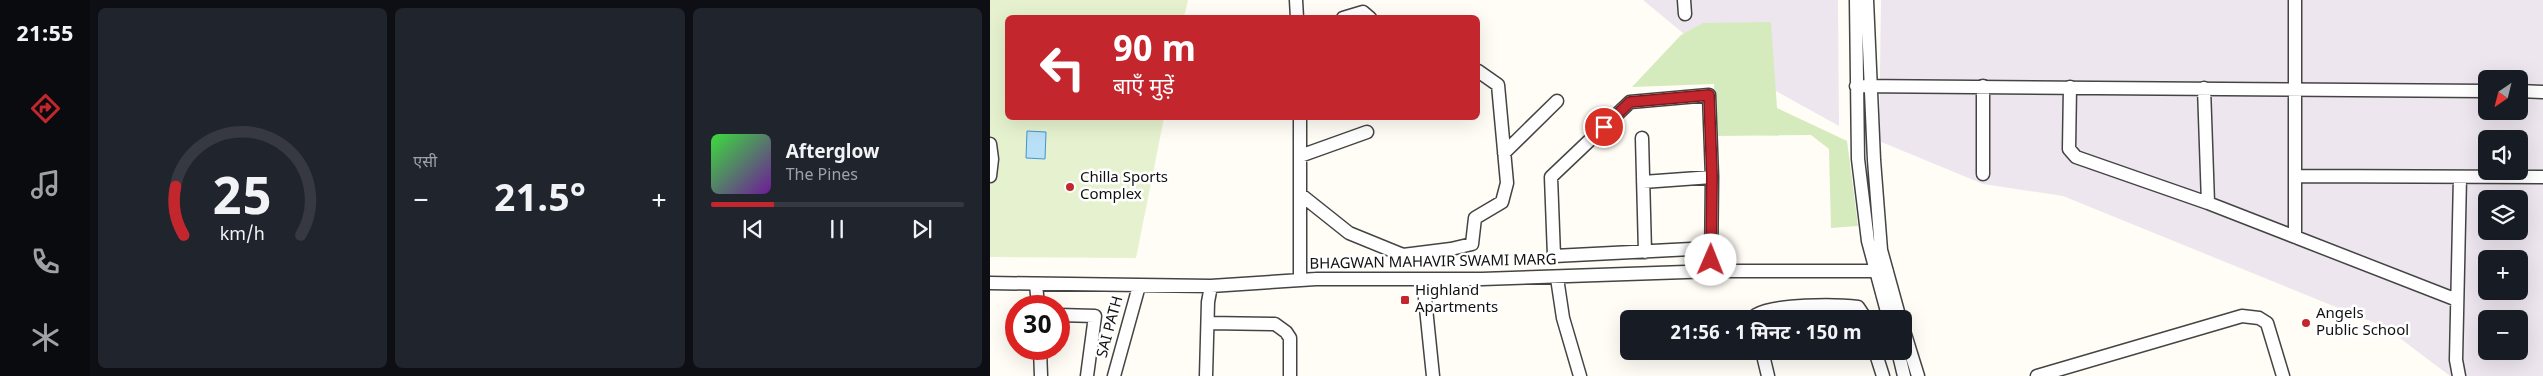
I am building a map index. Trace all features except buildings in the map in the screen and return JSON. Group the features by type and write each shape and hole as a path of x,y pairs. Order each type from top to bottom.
{"street":[{"path":"1296,0 1297,15"},
{"path":"1684,0 1685,14"},
{"path":"1856,0 1858,159 1868,241 1897,310"},
{"path":"1867,0 1870,85 1882,271 1888,310"},
{"path":"2295,0 2295,237"},
{"path":"1352,15 1366,10"},
{"path":"1300,194 1349,233 1403,254 1451,249 1472,244 1475,218 1502,202 1507,183 1498,84 1480,72"},
{"path":"1856,86 2478,91"},
{"path":"1983,86 1983,174"},
{"path":"2070,87 2069,149 2072,154 2208,203 2457,300"},
{"path":"2204,88 2208,203"},
{"path":"2528,91 2543,92"},
{"path":"1711,248 1554,256 1551,177 1630,102 1709,95 1712,176 1711,271"},
{"path":"1504,153 1557,101"},
{"path":"1300,120 1300,280"},
{"path":"1300,156 1367,132"},
{"path":"1642,138 1645,252"},
{"path":"990,144 992,163 990,176"},
{"path":"1643,182 1712,176"},
{"path":"2295,176 2543,178"},
{"path":"2458,376 2456,360 2460,177"},
{"name":"BHAGWAN MAHAVIR SWAMI MARG","path":"990,283 1211,286 1300,280 1557,278 1711,271 1882,271"},
{"path":"1557,278 1563,318 1580,376"},
{"path":"1423,279 1433,376"},
{"path":"1036,284 1037,295"},
{"name":"SAI PATH","path":"1114,376 1139,286"},
{"path":"1206,376 1211,286"},
{"path":"1768,310 1773,308 1845,306 1858,308 1859,310"},
{"path":"1070,315 1095,316 1086,376"},
{"path":"2037,376 2242,316 2259,318 2268,323 2282,376"},
{"path":"1208,323 1275,324 1281,327 1290,338 1290,376"},
{"path":"1912,357 1918,376"},
{"path":"1040,360 1041,376"},
{"path":"1764,360 1768,376"},
{"path":"1878,360 1882,376"},
{"path":"1900,360 1904,376"}],"shaded area":[{"path":"1643,0 1838,0 1839,126 1707,53"},
{"path":"1881,0 2543,0 2543,376 2450,376 2385,327 2063,196 1983,184 1879,141"}],"green space":[{"name":"Chilla Sports Complex","path":"990,0 1188,0 1184,15 1005,15 1005,120 1164,120 1136,258 990,257"},
{"path":"1771,22 1777,108 1847,141 1858,226 1831,228 1829,149 1811,135 1716,136 1714,84 1632,87 1681,35 1703,23"}],"water":[{"path":"1027,131 1046,132 1045,159 1026,158"}],"place":[{"name":"Chilla Sports Complex","path":"1070,187"},
{"name":"Highland Apartments","path":"1405,300"},
{"name":"Angels Public School","path":"2306,323"}],"route":[{"path":"1604,127 1630,102 1709,95 1712,176 1711,260"}]}
